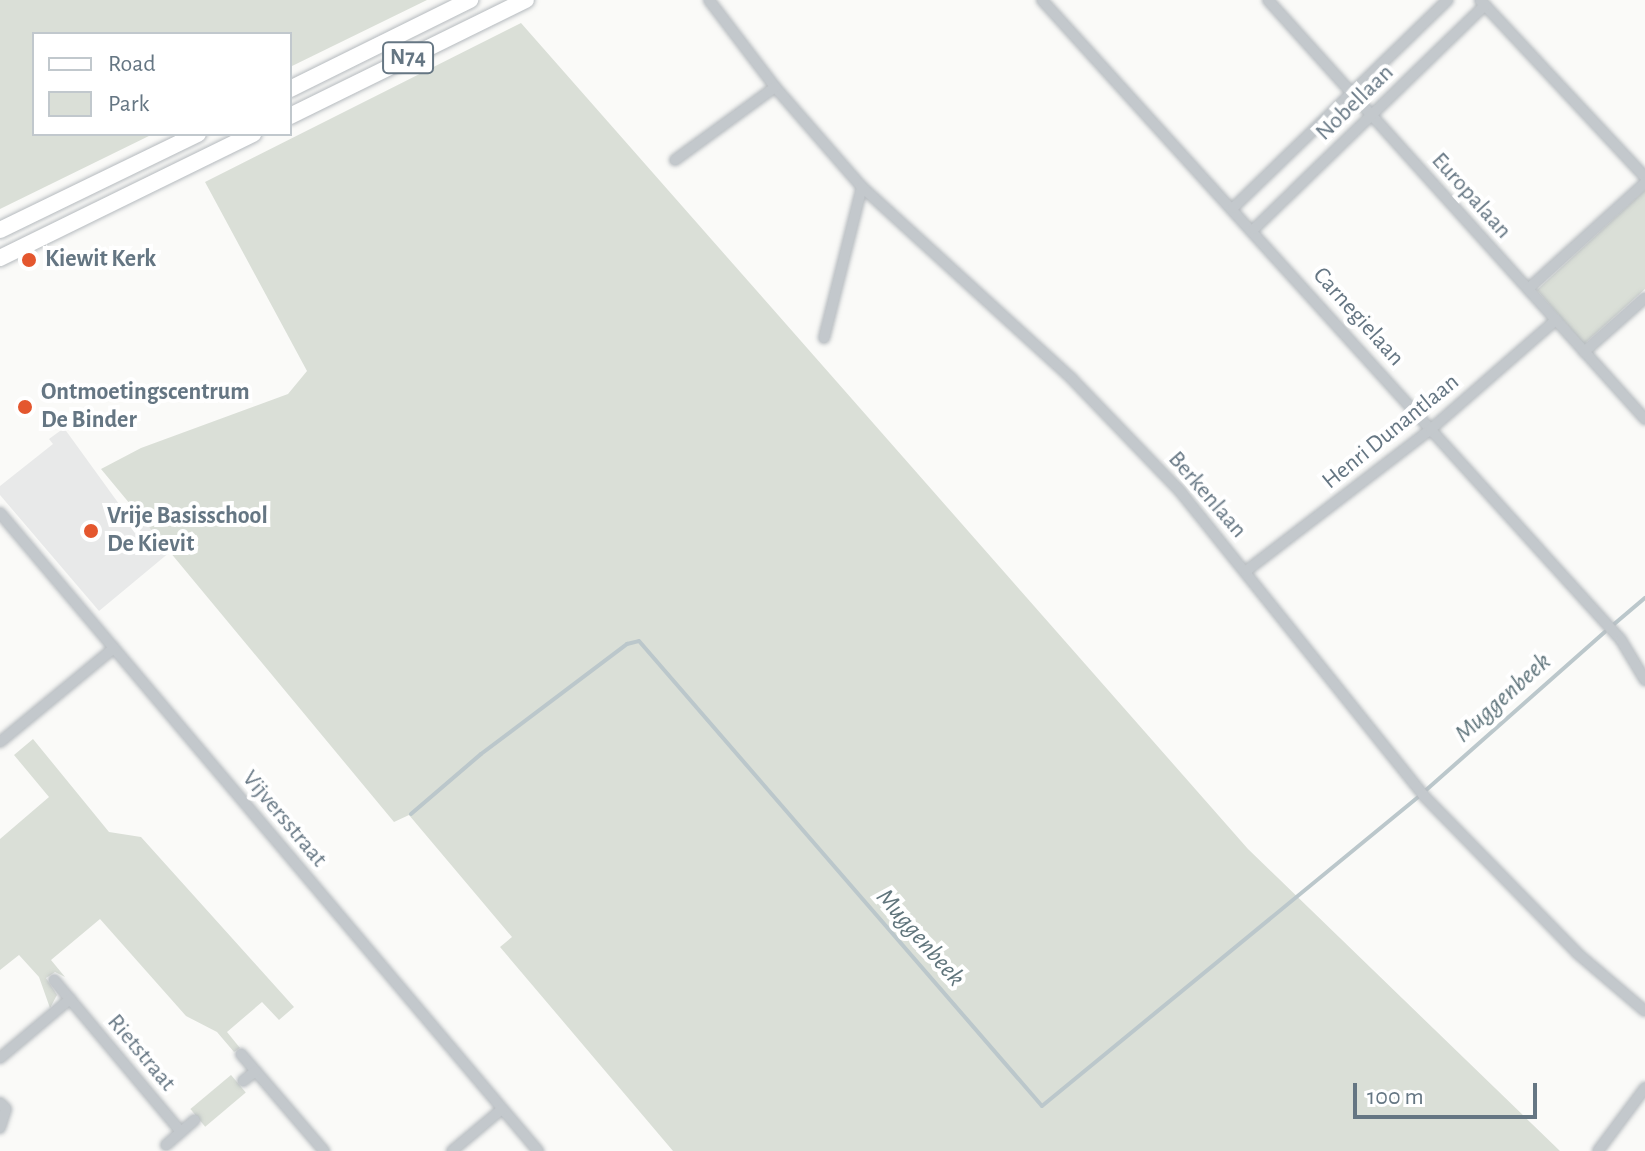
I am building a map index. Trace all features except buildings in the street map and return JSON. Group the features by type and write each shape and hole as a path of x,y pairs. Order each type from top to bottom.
{"main road":[{"name":"N74","path":"292,88 470,0"},
{"name":"N74","path":"292,115 526,0"},
{"path":"0,230 194,136"},
{"path":"0,258 249,136"}],"street":[{"name":"Berkenlaan","path":"709,0 775,87 862,187 1072,379 1179,490 1424,796 1577,953 1645,1011"},
{"name":"Berkenlaan","path":"717,0 723,19"},
{"name":"Europalaan","path":"1268,0 1645,419"},
{"name":"Nobellaan","path":"1233,208 1448,0"},
{"name":"Carnegielaan","path":"1047,2 1254,229 1634,658 1645,666"},
{"name":"Nobellaan","path":"1254,229 1482,3"},
{"path":"1482,3 1645,180 1528,289"},
{"path":"675,160 775,87"},
{"path":"824,338 862,187"},
{"path":"1584,352 1645,298"},
{"name":"Henri Dunantlaan","path":"1246,571 1431,429 1556,320"},
{"name":"Vijversstraat","path":"0,513 538,1151"},
{"path":"0,742 114,648"},
{"name":"Carnegielaan","path":"1634,658 1645,680"},
{"name":"Rietstraat","path":"54,980 181,1132"},
{"path":"0,1058 70,999"},
{"path":"241,1054 324,1151"},
{"path":"243,1081 256,1071"},
{"path":"1598,1151 1645,1088"},
{"path":"0,1103 6,1109 0,1128"},
{"path":"452,1151 502,1109"},
{"path":"166,1145 195,1120"}],"shaded area":[{"name":"Vrije Basisschool De Kievit","path":"64,428 127,515 136,509 170,552 99,611 0,495 0,486 53,444 49,439"}],"green space":[{"path":"0,0 427,0 292,66 292,32 32,32 32,136 149,136 0,209"},
{"path":"521,23 1248,849 1560,1151 673,1151 500,947 512,937 409,815 394,822 101,469 141,448 288,394 307,371 205,182"},
{"path":"1645,190 1645,289 1584,344 1537,290"},
{"path":"33,739 109,832 141,837 294,1007 279,1020 262,1002 227,1032 240,1048 234,1052 217,1032 186,1016 100,919 51,960 65,977 55,972 46,978 57,995 50,1008 39,977 19,955 0,970 0,839 49,797 14,755"},
{"path":"231,1075 246,1093 205,1127 190,1109"}],"waterway":[{"name":"Muggenbeek","path":"1613,625 1645,598"},
{"name":"Muggenbeek","path":"1425,791 1605,632"},
{"name":"Muggenbeek","path":"411,814 481,754 627,644 639,641 1042,1106 1419,796"}],"place":[{"name":"Kiewit Kerk","path":"29,260"},
{"name":"Ontmoetingscentrum De Binder","path":"25,407"},
{"name":"Vrije Basisschool De Kievit","path":"91,531"}]}
